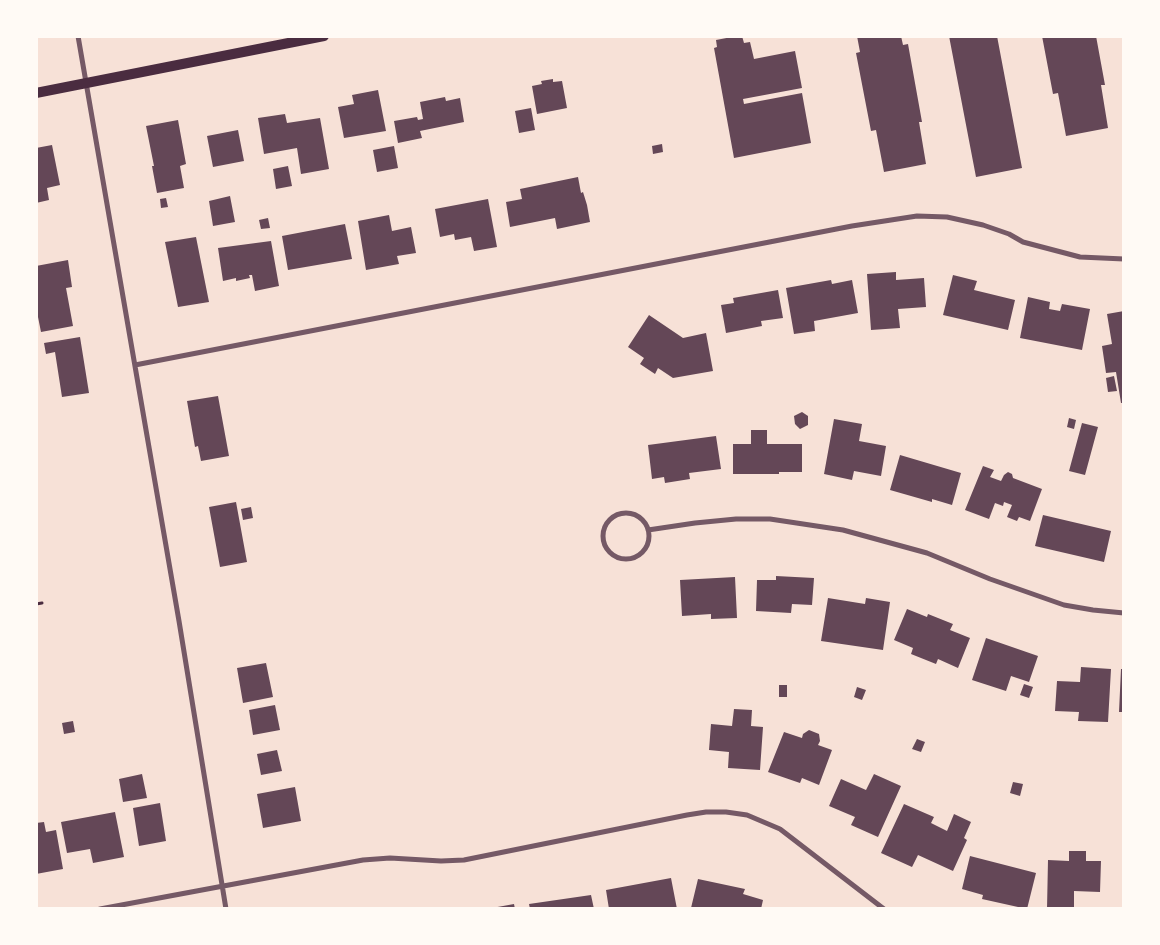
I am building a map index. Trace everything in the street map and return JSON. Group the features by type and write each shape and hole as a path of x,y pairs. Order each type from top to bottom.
{"main road":[{"path":"36,92 324,36"}],"street":[{"path":"78,36 226,909"},
{"path":"135,366 852,226 917,216 947,218 984,225 1023,242 1080,257 1124,259"},
{"path":"620,513 634,514 645,524 648,530 647,545 638,556 631,558 617,557 606,548 603,541 604,527 614,516 620,513"},
{"path":"648,530 736,519 770,519 834,529 926,553 990,579 1064,605 1124,613"},
{"path":"100,909 363,860 390,858 441,861 464,860 706,812 747,815 780,829 884,909"}],"path":[{"path":"36,604 42,603"}],"building":[{"path":"742,36 744,43 750,42 754,59 795,51 802,88 743,99 744,104 802,93 811,143 734,158 714,48 717,47 716,40"},
{"path":"857,36 901,36 903,45 908,44 922,122 919,122 926,164 884,172 876,130 871,131 856,53 860,52"},
{"path":"949,36 997,36 1022,168 976,177"},
{"path":"1042,36 1096,36 1105,85 1101,85 1108,128 1066,136 1058,93 1053,94"},
{"path":"553,79 553,82 562,81 567,108 537,114 532,86 542,84 541,81"},
{"path":"378,90 386,131 344,138 338,107 354,104 352,95"},
{"path":"445,97 446,101 460,98 464,122 420,131 422,138 398,143 394,121 417,117 418,120 423,119 420,102"},
{"path":"531,108 535,130 519,133 515,111"},
{"path":"285,114 287,123 320,118 329,169 301,174 297,148 264,154 258,118"},
{"path":"178,120 186,164 180,166 184,188 157,193 146,126"},
{"path":"238,130 244,161 213,167 207,136"},
{"path":"662,144 663,152 653,154 652,146"},
{"path":"52,145 60,185 47,188 49,200 36,203 36,148"},
{"path":"394,146 398,168 377,172 373,150"},
{"path":"288,166 292,186 276,189 273,169"},
{"path":"578,177 590,222 557,229 555,218 510,227 506,202 522,199 520,189"},
{"path":"230,196 235,222 213,226 209,201"},
{"path":"166,198 168,207 161,208 160,199"},
{"path":"488,199 497,247 474,251 471,237 455,240 454,234 440,237 435,209"},
{"path":"389,215 392,231 411,227 416,253 397,256 399,264 366,270 358,221"},
{"path":"268,218 270,228 261,229 259,220"},
{"path":"345,224 352,259 288,270 282,236"},
{"path":"196,237 209,302 178,307 165,242"},
{"path":"271,241 279,286 255,291 252,275 249,275 250,278 236,281 236,278 223,281 218,248"},
{"path":"68,260 72,287 66,288 73,326 41,332 36,307 36,266"},
{"path":"896,272 896,280 924,278 926,307 898,309 900,328 871,330 867,274"},
{"path":"953,275 977,281 974,290 1015,300 1008,330 943,315"},
{"path":"831,280 832,284 852,280 858,313 814,321 815,331 794,334 786,288"},
{"path":"778,290 783,318 761,321 762,326 726,333 721,305 734,303 733,298"},
{"path":"1028,297 1050,302 1049,309 1060,311 1062,304 1090,309 1082,350 1020,338"},
{"path":"1124,311 1124,403 1121,403 1116,372 1106,373 1102,346 1112,344 1107,314"},
{"path":"649,315 683,338 706,333 713,371 673,378 658,368 655,374 640,364 644,358 628,347"},
{"path":"80,337 89,393 62,397 55,352 46,354 44,343"},
{"path":"1114,376 1117,391 1108,392 1106,378"},
{"path":"218,396 229,456 201,461 198,446 195,447 187,401"},
{"path":"802,412 808,416 808,425 800,429 795,424 794,416"},
{"path":"1069,418 1076,420 1074,429 1067,427"},
{"path":"834,419 862,424 859,441 886,446 881,476 854,471 852,480 824,474"},
{"path":"1082,423 1098,427 1085,475 1069,471"},
{"path":"751,430 767,430 767,444 802,444 802,472 733,474 733,444 751,444"},
{"path":"716,436 721,469 689,473 690,479 665,483 664,477 652,479 648,445"},
{"path":"900,455 961,473 952,505 932,499 932,502 890,490"},
{"path":"983,466 994,470 990,477 1001,481 1008,472 1012,474 1013,478 1042,489 1030,521 1019,517 1017,521 1007,517 1012,505 1004,502 1003,506 995,503 989,519 965,510"},
{"path":"236,502 247,562 220,567 209,507"},
{"path":"251,507 253,518 243,520 241,509"},
{"path":"1043,515 1111,531 1104,562 1035,546"},
{"path":"776,576 814,578 812,605 792,604 791,613 756,611 757,580 776,580"},
{"path":"735,577 737,618 711,619 711,614 682,616 680,580"},
{"path":"828,598 865,604 866,598 890,602 883,650 821,641"},
{"path":"907,609 927,617 928,614 953,624 950,630 970,638 958,668 938,659 936,664 911,654 913,648 894,640"},
{"path":"986,638 1038,656 1029,682 1011,676 1006,691 972,680"},
{"path":"266,663 273,697 243,703 237,668"},
{"path":"1081,667 1111,669 1108,722 1078,721 1079,712 1055,711 1057,681 1080,682"},
{"path":"1121,669 1124,669 1124,712 1119,712"},
{"path":"1024,684 1033,687 1029,698 1020,695"},
{"path":"779,685 787,685 787,697 779,697"},
{"path":"857,687 866,690 862,700 854,697"},
{"path":"275,705 280,730 253,735 249,710"},
{"path":"734,709 752,710 751,726 763,727 760,770 728,768 729,752 709,750 711,724 732,726"},
{"path":"73,721 75,732 64,734 62,723"},
{"path":"809,730 819,734 820,741 818,745 832,750 819,785 802,778 800,783 768,772 784,732 802,738 803,734"},
{"path":"917,739 925,742 921,752 912,749"},
{"path":"277,750 282,771 261,775 257,754"},
{"path":"142,774 147,798 123,802 119,779"},
{"path":"874,774 901,786 878,837 851,825 855,817 829,806 841,779 866,790"},
{"path":"1013,782 1023,784 1020,796 1010,793"},
{"path":"295,787 301,821 263,828 257,794"},
{"path":"160,803 166,841 139,846 133,808"},
{"path":"904,804 934,817 931,823 947,831 954,814 971,822 964,838 967,840 953,871 918,855 912,867 881,853"},
{"path":"115,812 124,857 93,863 90,849 67,853 61,822"},
{"path":"44,822 46,832 56,830 63,869 36,874 36,823"},
{"path":"1069,851 1086,851 1086,861 1101,861 1100,892 1074,891 1074,909 1047,909 1048,860 1069,861"},
{"path":"970,856 1036,873 1027,909 982,899 983,895 962,889"},
{"path":"671,878 677,909 609,909 606,890"},
{"path":"698,879 745,889 743,894 763,900 761,909 691,908"},
{"path":"591,895 594,909 530,909 529,904"},
{"path":"514,904 515,909 492,908"}]}
